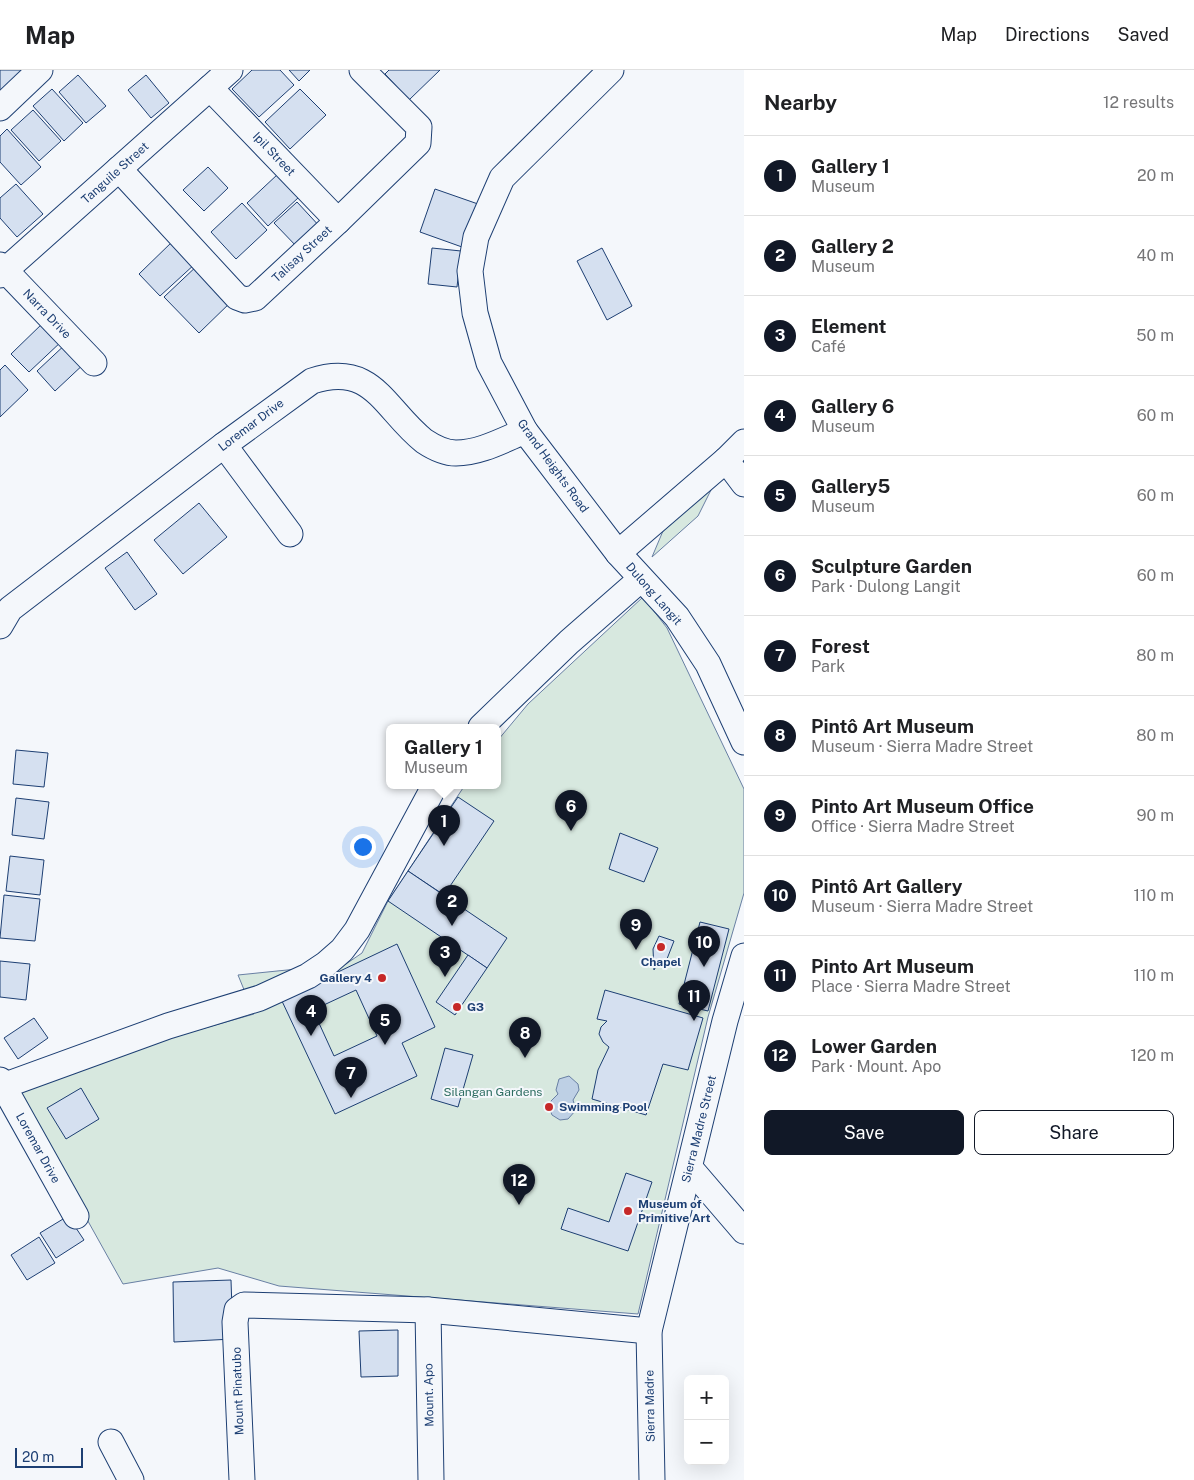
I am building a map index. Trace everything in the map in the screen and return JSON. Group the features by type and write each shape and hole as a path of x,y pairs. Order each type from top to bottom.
{"street":[{"path":"0,108 40,70"},
{"name":"Tanguile Street","path":"2,271 120,169 230,70"},
{"name":"Talisay Street","path":"120,169 238,297 246,300 255,298 418,143 419,127 362,70"},
{"name":"Grand Heights Road","path":"611,70 502,178 476,237 470,270 475,314 489,363 525,431 618,553"},
{"name":"Ipil Street","path":"210,88 338,221"},
{"name":"Narra Drive","path":"2,271 94,363"},
{"name":"Loremar Drive","path":"0,626 10,609 224,445 312,381 327,376 347,376 364,382 385,400 414,433 434,448 455,453 480,450 525,431"},
{"path":"618,553 726,460 744,442"},
{"path":"224,445 290,534"},
{"path":"726,460 744,484"},
{"name":"Dulong Langit","path":"618,553 676,617 708,664 744,742"},
{"path":"484,724 569,642 641,579"},
{"path":"1,1083 168,1026 260,998 308,976 326,964 342,950 357,930 433,789"},
{"name":"Sierra Madre Street","path":"649,1331 725,1021 744,956"},
{"name":"Loremar Drive","path":"1,1083 76,1216"},
{"path":"690,1168 744,1231"},
{"name":"Mount Pinatubo","path":"242,1480 237,1310 244,1305 428,1310"},
{"path":"428,1310 649,1331"},
{"name":"Mount. Apo","path":"428,1310 431,1480"},
{"name":"Sierra Madre","path":"649,1331 652,1480"},
{"path":"111,1442 132,1480"}],"green space":[{"path":"744,438 744,484 726,460 698,516 652,557 674,505"},
{"name":"Silangan Gardens","path":"643,597 667,628 744,789 744,893 708,1017 638,1314 279,1286 218,1268 123,1284 11,1083 254,1014 238,975 346,964 362,953 388,901 462,789 501,789 501,736 528,704"}],"water":[{"path":"569,1076 578,1084 579,1090 573,1100 576,1110 568,1119 560,1120 552,1115 549,1107 551,1101 558,1094 556,1090 559,1079"}],"building":[{"path":"0,70 24,70 0,91"},
{"path":"252,70 280,70 294,85 259,117 232,89"},
{"path":"289,70 310,70 299,81"},
{"path":"389,70 440,70 409,100 385,74"},
{"path":"78,75 106,106 86,123 59,92"},
{"path":"146,75 169,103 151,118 128,90"},
{"path":"52,89 83,123 64,141 33,106"},
{"path":"300,89 326,115 290,149 265,122"},
{"path":"33,110 61,141 39,161 11,130"},
{"path":"7,129 41,167 21,185 0,162 0,136"},
{"path":"208,167 228,188 204,211 183,190"},
{"path":"278,174 299,197 268,226 247,203"},
{"path":"16,184 43,214 17,237 0,218 0,198"},
{"path":"435,189 478,204 462,247 420,232"},
{"path":"297,202 322,229 299,249 274,223"},
{"path":"242,203 267,230 236,259 211,232"},
{"path":"174,240 196,263 160,296 139,274"},
{"path":"432,248 461,251 457,287 428,284"},
{"path":"602,248 632,306 607,320 577,261"},
{"path":"200,263 234,299 199,333 164,297"},
{"path":"45,321 63,340 29,372 11,354"},
{"path":"69,341 87,361 55,391 37,371"},
{"path":"5,365 28,390 0,417 0,370"},
{"path":"199,503 227,537 183,574 154,540"},
{"path":"127,552 157,594 135,610 105,568"},
{"path":"16,750 48,753 44,787 13,784"},
{"path":"458,797 494,821 444,895 408,871"},
{"path":"16,798 49,802 44,839 12,835"},
{"path":"620,833 658,848 644,882 609,869"},
{"path":"10,856 44,860 40,895 6,891"},
{"path":"408,871 507,938 487,968 388,901"},
{"path":"4,895 40,899 35,941 0,938"},
{"path":"700,922 729,929 708,1011 679,1004"},
{"path":"659,936 674,941 665,964 659,961 654,970 653,949"},
{"path":"397,944 435,1027 402,1043 417,1076 335,1114 281,999","holes":["356,990 377,1036 334,1056 313,1010"]},
{"path":"468,955 487,968 455,1015 436,1002"},
{"path":"0,961 30,964 26,1000 0,997"},
{"path":"605,990 703,1018 688,1070 663,1064 646,1115 592,1099 598,1070 609,1047 603,1042 599,1034 601,1027 607,1021 597,1019"},
{"path":"34,1018 48,1038 18,1059 4,1038"},
{"path":"445,1048 473,1055 458,1107 431,1099"},
{"path":"81,1088 99,1119 66,1139 47,1108"},
{"name":"Museum of Primitive Art","path":"626,1173 652,1182 628,1251 561,1229 568,1208 609,1222"},
{"path":"68,1216 84,1240 56,1258 40,1233"},
{"path":"39,1237 55,1263 27,1280 11,1255"},
{"path":"231,1280 233,1339 174,1342 173,1282"},
{"path":"398,1330 398,1376 361,1377 359,1331"}],"place":[{"name":"Sculpture Garden","path":"571,831"},
{"name":"Gallery 1","path":"444,846"},
{"name":"Gallery 2","path":"452,926"},
{"name":"Chapel","path":"661,947"},
{"name":"Pinto Art Museum Office","path":"636,950"},
{"name":"Pintô Art Gallery","path":"704,967"},
{"name":"Element","path":"445,977"},
{"name":"Gallery 4","path":"382,978"},
{"name":"G3","path":"457,1007"},
{"name":"Pinto Art Museum","path":"694,1021"},
{"name":"Gallery 6","path":"311,1036"},
{"name":"Gallery5","path":"385,1045"},
{"name":"Pintô Art Museum","path":"525,1058"},
{"name":"Forest","path":"351,1098"},
{"name":"Swimming Pool","path":"549,1107"},
{"name":"Lower Garden","path":"519,1205"},
{"name":"Museum of Primitive Art","path":"628,1211"}]}
